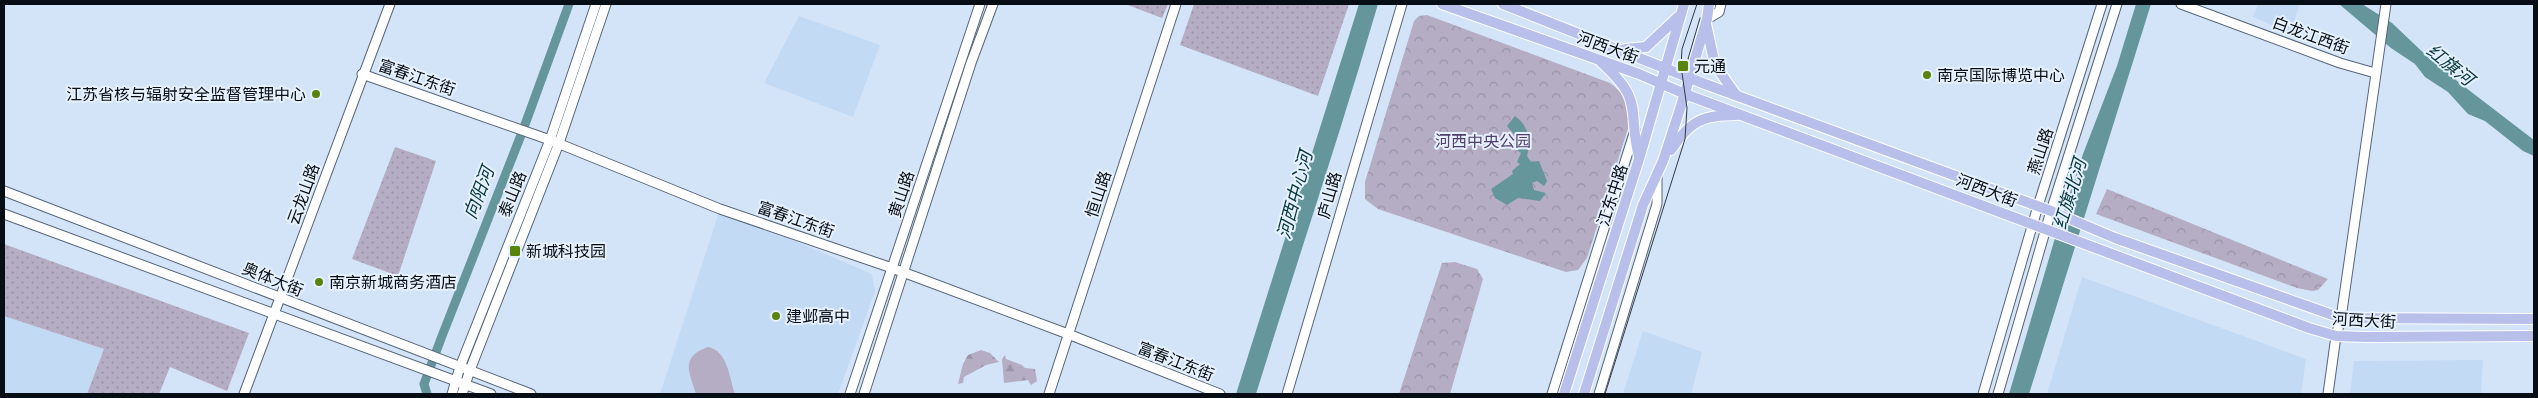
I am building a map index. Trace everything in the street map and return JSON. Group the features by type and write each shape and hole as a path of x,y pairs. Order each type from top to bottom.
{"main road":[{"name":"河西大街","path":"1442,4 1598,59 1685,94 2310,328 2336,336 2534,336"},
{"name":"河西大街","path":"1503,4 1689,78 2051,210 2115,238 2341,318 2534,319"},
{"name":"江东中路","path":"1564,394 1639,159 1684,4"},
{"name":"江东中路","path":"1584,394 1643,205 1657,177 1685,94 1707,20 1709,4"},
{"path":"1620,50 1646,47 1666,31 1681,15"},
{"path":"1707,20 1715,66 1736,95"},
{"path":"1598,59 1619,79 1629,93 1634,112 1639,159"},
{"path":"1663,161 1688,128 1698,120 1723,115 1743,115"}],"street":[{"name":"云龙山路","path":"244,394 281,298 362,74 390,4"},
{"name":"泰山路","path":"452,394 460,367 554,142 596,4"},
{"name":"泰山路","path":"462,394 606,4"},
{"name":"黄山路","path":"850,394 980,4"},
{"name":"黄山路","path":"864,394 971,63 993,4"},
{"name":"恒山路","path":"1049,394 1176,4"},
{"name":"庐山路","path":"1287,394 1402,4"},
{"path":"1707,20 1719,12 1721,4"},
{"name":"燕山路","path":"1983,394 2038,206 2102,4"},
{"name":"燕山路","path":"1998,394 2051,210 2117,4"},
{"name":"白龙江西街","path":"2181,4 2340,63 2375,73"},
{"path":"2328,394 2336,336 2341,318 2386,4"},
{"name":"富春江东街","path":"362,74 554,142 720,209 903,272 1220,394"},
{"name":"江东中路","path":"1552,394 1635,130"},
{"name":"江东中路","path":"1599,394 1657,204 1657,177"},
{"name":"奥体大街","path":"4,191 531,394"},
{"name":"奥体大街","path":"4,214 491,394"}],"shaded area":[{"path":"2258,4 2300,4 2290,33 2253,17"},
{"path":"799,16 880,45 853,117 764,83"},
{"name":"建邺高中","path":"720,209 872,274 875,291 838,394 660,394"},
{"path":"2082,277 2306,359 2301,394 2047,394"},
{"path":"4,316 104,349 87,394 4,394"},
{"path":"1643,331 1702,352 1691,394 1623,394"},
{"path":"2483,360 2481,394 2350,394 2354,361"}],"green space":[{"path":"1125,4 1168,4 1162,18"},
{"path":"1194,4 1349,4 1318,96 1180,45"},
{"name":"河西中央公园","path":"1427,15 1610,83 1624,97 1629,112 1629,125 1587,258 1578,270 1566,272 1378,209 1365,199 1365,182 1414,21 1419,16"},
{"path":"395,147 436,161 398,276 352,259"},
{"path":"2107,189 2328,279 2318,290 2312,291 2297,288 2096,214"},
{"path":"4,244 249,333 227,391 170,367 159,394 87,394 104,349 4,316"},
{"path":"1455,262 1477,269 1483,279 1450,394 1399,394 1442,263"},
{"path":"708,347 715,349 724,359 735,394 696,394 689,372 690,360 693,355"},
{"path":"981,350 990,353 999,362 986,365 964,377 963,383 958,384 963,364 968,355"},
{"path":"1005,355 1006,359 1025,368 1035,369 1037,381 1031,385 1028,380 1004,383 1002,359"}],"water":[{"path":"1359,4 1378,4 1333,151 1256,394 1236,394"},
{"name":"红旗北河","path":"2136,4 2151,4 2029,394 2009,394 2055,238 2083,154 2117,66"},
{"path":"2339,4 2362,4 2392,23 2431,60 2434,58 2438,65 2446,69 2457,81 2534,140 2534,156 2523,151 2485,121 2468,114 2448,92 2425,77 2415,64 2391,48"},
{"path":"1515,116 1523,124 1528,134 1527,156 1531,162 1539,161 1547,181 1544,186 1537,181 1532,183 1534,190 1546,193 1540,201 1518,198 1507,205 1495,198 1491,189 1513,174 1512,171 1520,164 1517,162 1521,153 1518,151 1516,137 1507,126"}],"waterway":[{"name":"向阳河","path":"427,394 424,384 523,130 569,4"}],"tram line":[{"path":"1605,394 1685,139 1687,108 1681,66 1682,49 1697,4"},
{"path":"1688,69 1688,59 1700,18"}],"place":[{"name":"元通","path":"1683,66"},
{"name":"南京国际博览中心","path":"1927,75"},
{"name":"江苏省核与辐射安全监督管理中心","path":"316,94"},
{"name":"新城科技园","path":"515,251"},
{"name":"南京新城商务酒店","path":"319,282"},
{"name":"建邺高中","path":"776,316"}],"water label":[{"name":"红旗河","path":"2450,65"},
{"name":"河西中心河","path":"1295,195"}]}
